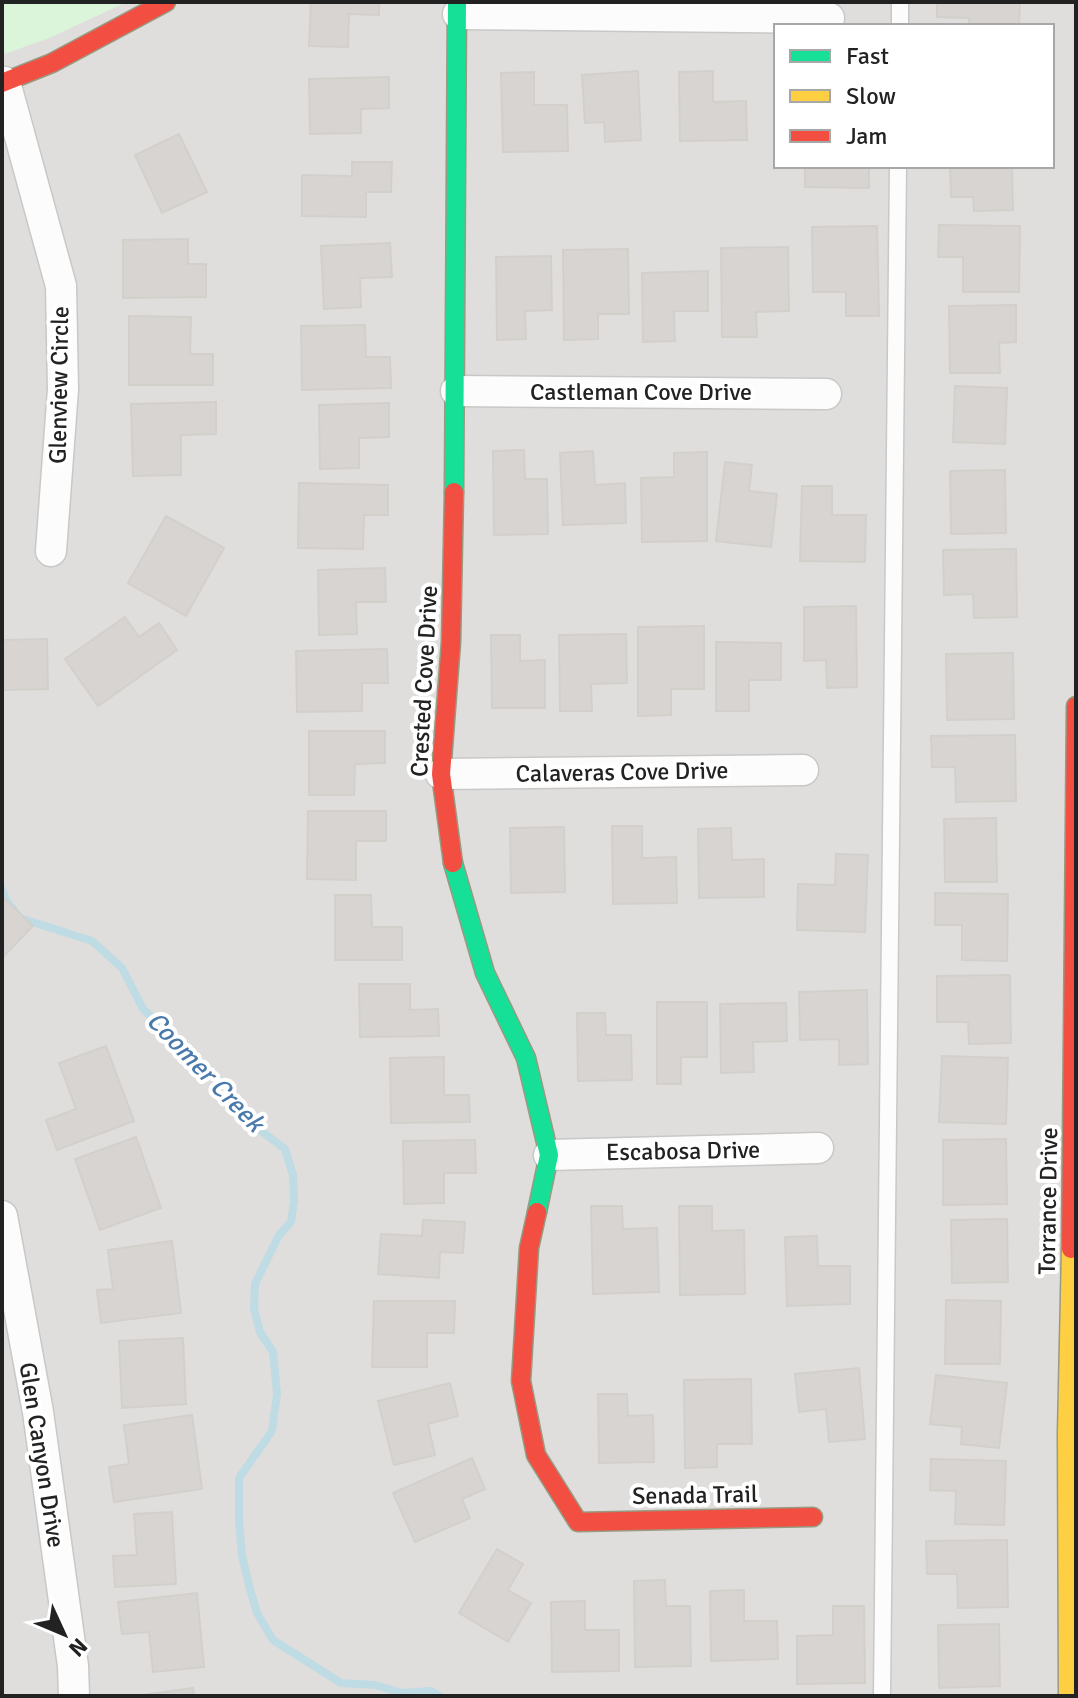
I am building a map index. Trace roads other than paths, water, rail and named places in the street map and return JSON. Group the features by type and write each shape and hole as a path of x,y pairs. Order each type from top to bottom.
{"street":[{"path":"3,83 52,63 166,2"},
{"path":"457,8 829,18"},
{"name":"Crested Cove Drive","path":"457,8 456,391 451,642 441,774 453,865 485,973 526,1058 549,1155 529,1248 521,1381 536,1455 578,1522"},
{"name":"Glenview Circle","path":"3,83 61,286 63,389 51,551"},
{"name":"Castleman Cove Drive","path":"456,391 826,394"},
{"name":"Torrance Drive","path":"1068,1696 1067,1433 1074,1150 1072,920 1076,706"},
{"name":"Calaveras Cove Drive","path":"441,774 803,770"},
{"name":"Escabosa Drive","path":"549,1155 818,1148"},
{"name":"Glen Canyon Drive","path":"2,1216 38,1412 73,1666 74,1696"},
{"name":"Senada Trail","path":"578,1522 813,1517"}],"lane":[{"path":"900,2 900,24"},
{"path":"882,1696 898,168"}],"waterway":[{"name":"Coomer Creek","path":"2,889 6,900 20,918 92,941 122,968 143,1009 228,1088 244,1118 285,1149 293,1175 291,1222 279,1235 255,1284 254,1309 260,1332 273,1352 277,1394 272,1431 239,1478 242,1556 250,1589 257,1613 273,1640 341,1683 375,1685 402,1693 431,1691 439,1696"}]}
